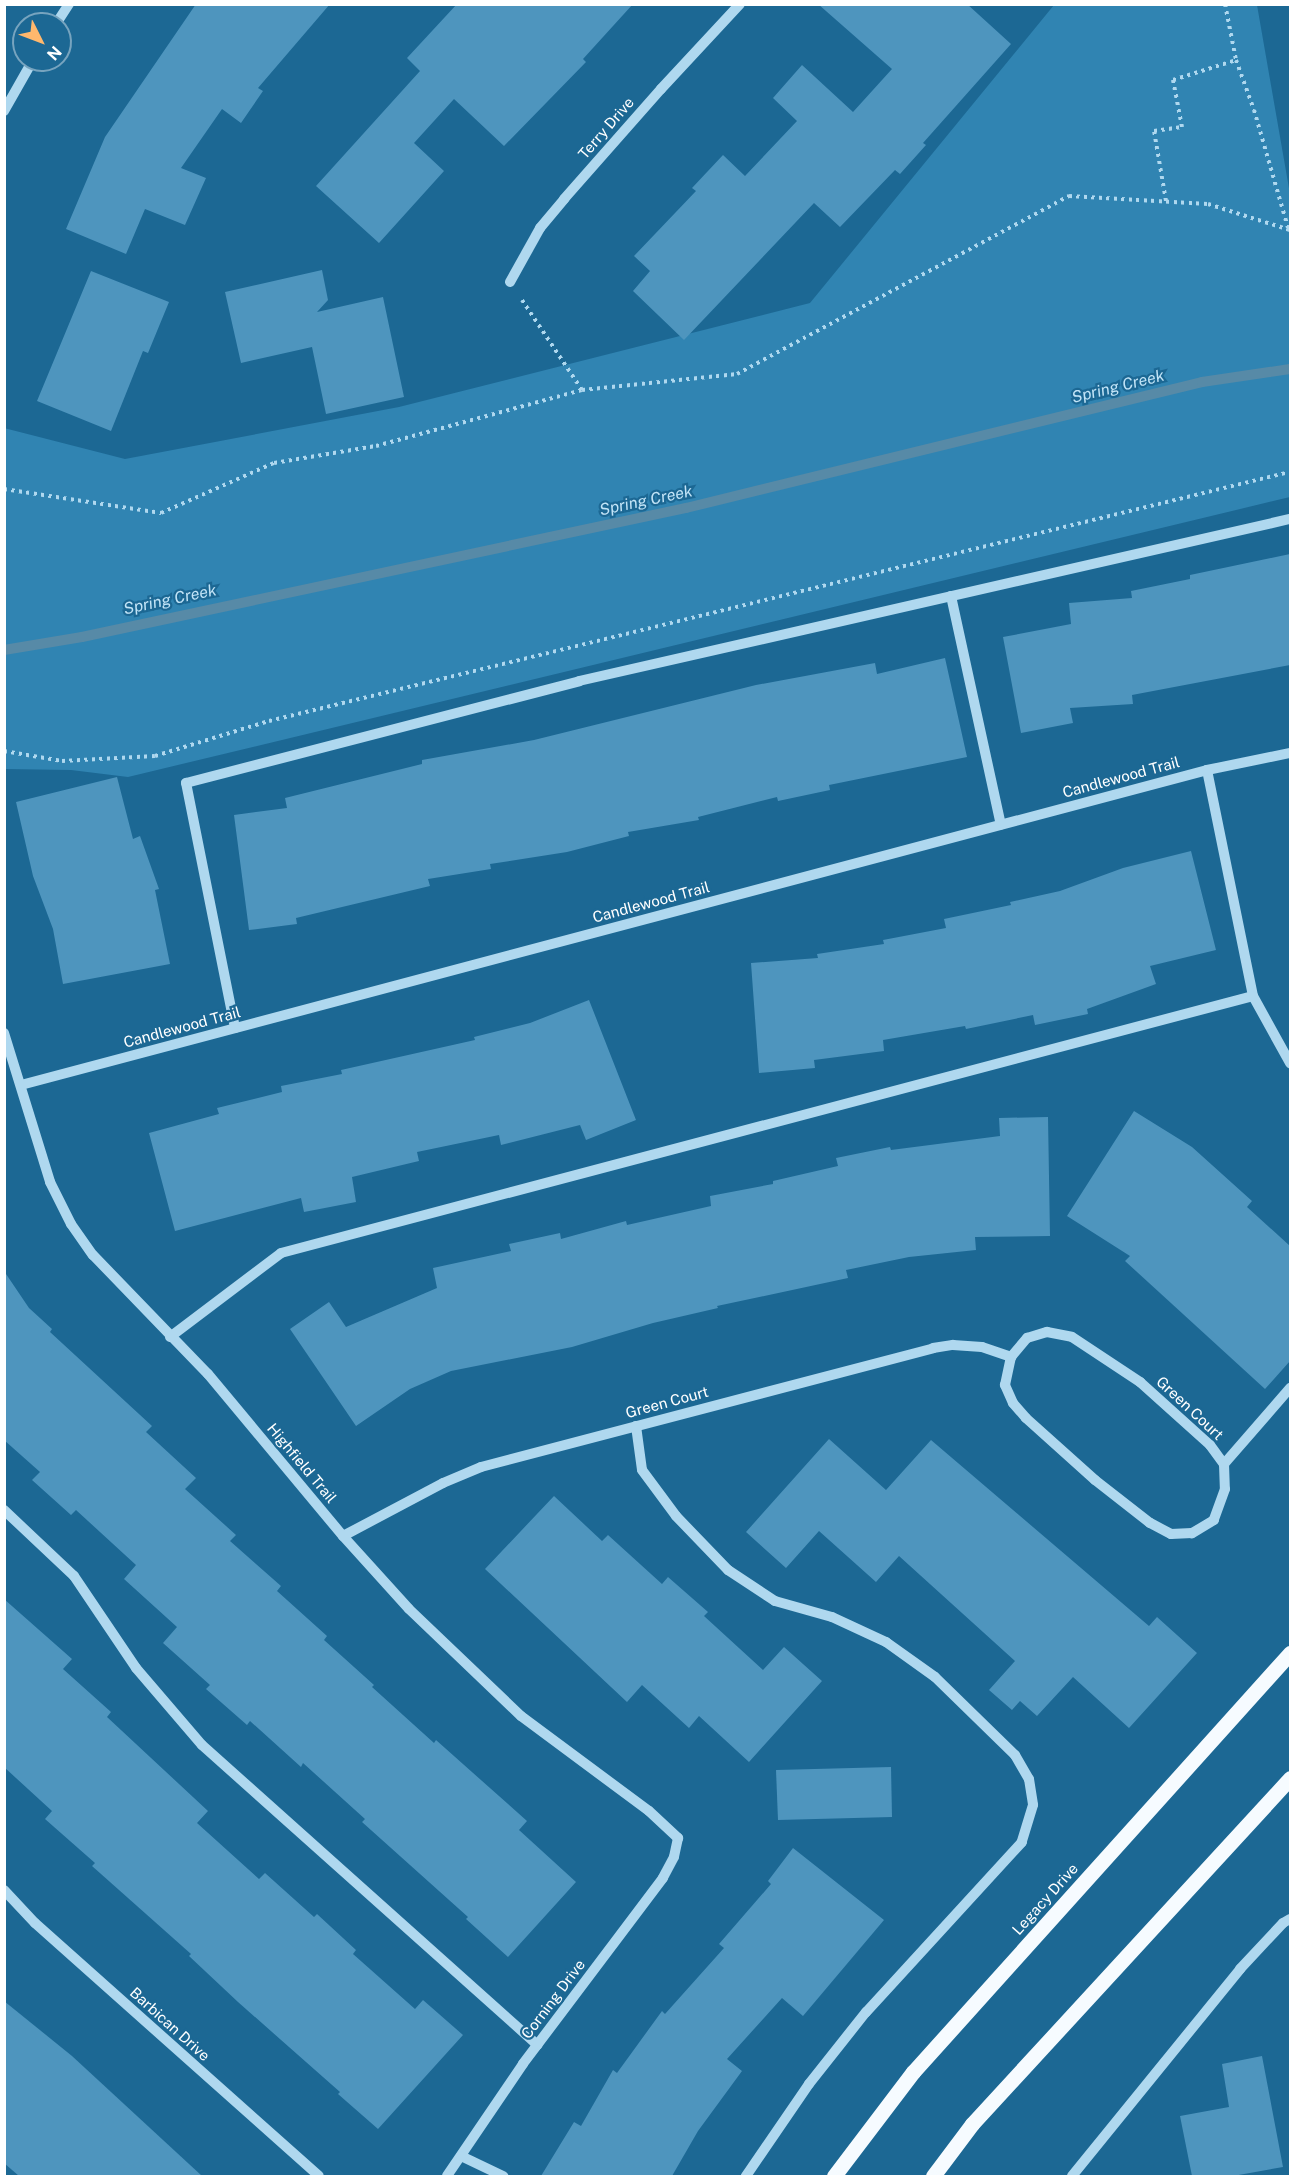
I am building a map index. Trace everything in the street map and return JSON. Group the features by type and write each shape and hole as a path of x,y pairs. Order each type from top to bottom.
{"main road":[{"name":"Legacy Drive","path":"834,2176 913,2072 1290,1653"},
{"path":"933,2176 972,2124 1290,1778"}],"street":[{"name":"Terry Drive","path":"510,282 540,228 661,89 740,4"},
{"path":"4,111 26,72"},
{"path":"235,1028 186,783 579,681 1290,519"},
{"path":"951,596 1001,825"},
{"name":"Candlewood Trail","path":"21,1085 1206,770 1290,753"},
{"path":"1206,770 1253,996 1290,1063"},
{"path":"170,1337 281,1253 1253,996"},
{"name":"Highfield Trail","path":"4,1033 50,1182 71,1224 93,1255 208,1374 343,1536 409,1609 521,1716 649,1811 678,1838"},
{"name":"Green Court","path":"343,1536 443,1483 481,1467 933,1348 953,1345 982,1347 1011,1357 1027,1338 1047,1332 1072,1337 1140,1382 1210,1445 1224,1464"},
{"path":"1011,1357 1005,1385 1013,1403 1026,1418 1095,1480 1150,1523 1171,1534 1192,1533 1214,1520 1225,1489 1224,1464 1290,1388"},
{"path":"636,1426 642,1470 676,1516 728,1570 776,1601 832,1617 886,1642 936,1677 1015,1755 1029,1779 1033,1805 1022,1842 866,2012 809,2084 746,2176"},
{"path":"4,1510 74,1576 136,1668 202,1745 538,2045"},
{"name":"Corning Drive","path":"447,2176 538,2045 663,1878 674,1857 678,1838"},
{"name":"Barbican Drive","path":"4,1890 34,1923 319,2176"},
{"path":"1072,2176 1240,1969 1283,1923 1290,1919"},
{"path":"461,2156 503,2176"}],"path":[{"path":"1225,4 1236,60 1254,110 1290,230"},
{"path":"1166,201 1154,131 1182,127 1173,80 1236,60"},
{"path":"4,489 161,513 274,463 376,446 582,390 737,374 1069,196 1208,204 1290,230"},
{"path":"510,282 582,390"},
{"path":"4,751 62,760 155,756 269,721 1290,472"}],"shaded area":[{"path":"1054,5 1257,5 1290,194 1290,497 128,777 71,770 5,769 4,428 125,459 399,407 810,303"}],"building":[{"path":"196,4 330,4 258,88 263,91 241,123 222,109 181,168 206,178 185,225 145,209 126,254 66,229 105,137"},
{"path":"457,4 633,4 583,59 586,62 504,146 454,99 414,143 444,171 379,243 316,186 420,71 407,58"},
{"path":"818,4 967,4 1011,44 923,143 926,145 900,174 895,170 840,227 814,203 684,340 633,291 650,271 634,256 696,191 692,188 723,155 745,176 797,121 773,98 802,65 853,112 892,69"},
{"path":"322,270 328,300 317,312 383,297 404,397 326,414 312,347 241,363 225,292"},
{"path":"91,271 169,302 148,353 143,351 111,431 37,401"},
{"path":"1290,554 1290,665 1132,695 1133,704 1070,708 1073,723 1021,733 1003,637 1071,624 1069,603 1132,598 1131,591 1190,579 1190,575"},
{"path":"945,658 967,757 829,785 830,790 778,801 777,797 698,817 699,820 628,832 629,836 567,852 490,864 491,869 428,879 430,886 296,918 297,924 249,930 234,815 287,808 285,798 422,764 422,760 534,740 756,685 875,663 877,674"},
{"path":"117,777 133,839 140,836 159,889 155,890 170,964 63,984 53,929 33,876 16,802"},
{"path":"1191,851 1216,950 1150,966 1156,984 1087,1009 1088,1014 1035,1025 1033,1015 966,1029 965,1026 883,1040 884,1051 814,1060 815,1068 759,1073 751,963 818,958 817,954 884,944 883,940 946,928 944,919 1011,905 1010,902 1060,891 1123,868"},
{"path":"589,1000 636,1120 586,1140 580,1125 501,1145 499,1135 417,1152 419,1161 352,1177 356,1202 304,1212 301,1198 175,1231 149,1133 219,1114 217,1108 282,1092 281,1086 342,1074 341,1070 475,1040 474,1037 530,1023"},
{"path":"1134,1111 1192,1147 1252,1201 1247,1207 1290,1246 1290,1361 1265,1389 1125,1261 1130,1256 1067,1216"},
{"path":"1048,1117 1050,1236 975,1237 976,1250 909,1257 846,1270 848,1278 717,1306 718,1308 653,1323 572,1347 451,1371 410,1389 356,1426 290,1329 329,1302 346,1327 437,1288 433,1268 511,1251 509,1244 560,1233 561,1239 626,1221 627,1225 711,1206 710,1196 773,1184 773,1181 838,1166 836,1158 890,1147 891,1150 1000,1136 999,1118"},
{"path":"4,1271 29,1308 52,1329 50,1332 152,1426 146,1432 196,1478 185,1489 236,1535 230,1541 281,1586 277,1591 327,1636 324,1640 374,1685 372,1687 434,1743 436,1740 527,1821 519,1830 576,1882 508,1957 466,1919 468,1917 362,1822 365,1819 303,1763 301,1767 250,1721 247,1725 206,1689 210,1685 163,1643 177,1627 124,1579 136,1565 76,1510 71,1515 32,1480 40,1472 4,1440"},
{"path":"829,1439 886,1490 931,1440 1149,1626 1157,1617 1197,1653 1129,1728 1073,1677 1037,1716 1020,1701 1012,1710 989,1690 1015,1661 899,1556 876,1582 819,1531 786,1568 746,1532"},
{"path":"554,1496 602,1541 608,1535 662,1584 668,1577 708,1612 704,1616 763,1670 784,1647 822,1681 749,1762 699,1716 689,1728 642,1685 627,1702 485,1569"},
{"path":"4,1599 72,1659 63,1669 111,1712 107,1717 208,1811 197,1823 259,1879 265,1873 314,1917 317,1914 356,1950 353,1954 415,2009 423,2000 463,2035 378,2129 338,2094 340,2092 238,2002 189,1956 191,1954 92,1866 95,1863 45,1819 52,1811 4,1767"},
{"path":"891,1767 892,1817 778,1820 776,1770"},
{"path":"793,1848 884,1920 803,2016 782,1998 727,2059 742,2071 698,2131 672,2176 541,2176 574,2122 581,2126 613,2070 617,2073 662,2011 665,2014 724,1948 719,1944 771,1884 768,1881"},
{"path":"4,2001 72,2056 202,2176 19,2176 4,2163"},
{"path":"1262,2056 1283,2167 1233,2176 1192,2176 1180,2116 1229,2107 1222,2064"}],"waterway":[{"name":"Spring Creek","path":"4,650 82,637 686,508 1202,382 1290,369"}]}
